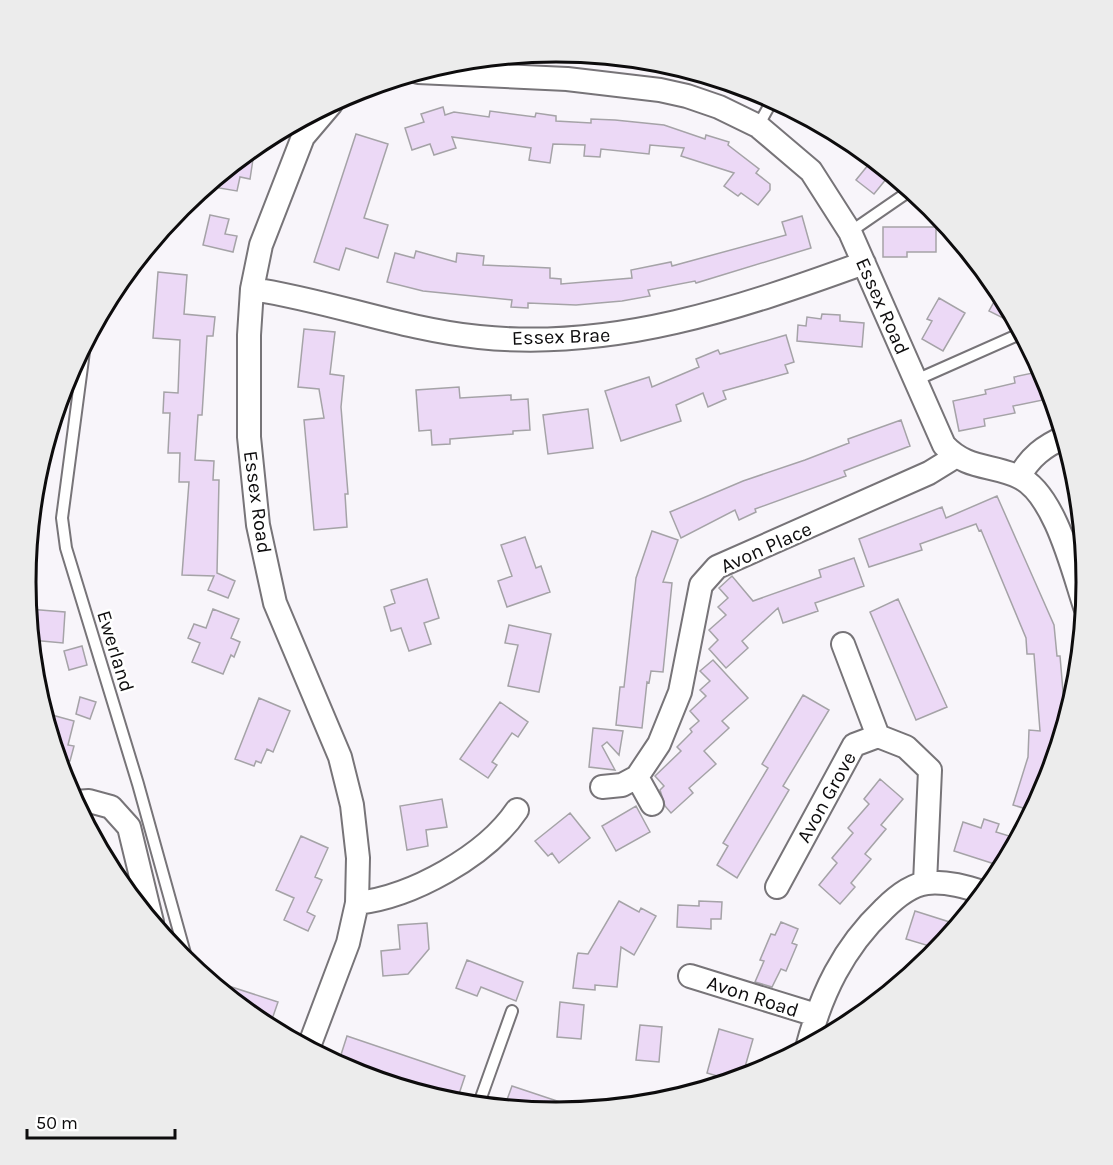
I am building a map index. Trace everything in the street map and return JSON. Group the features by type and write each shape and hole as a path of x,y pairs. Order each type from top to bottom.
{"street":[{"name":"Essex Road","path":"487,67 660,90 687,96 718,107 758,126 811,171 850,232 944,444 955,457"},
{"name":"Essex Road","path":"311,1041 348,943 357,903 358,858 352,805 340,757 274,603 258,525 249,437 252,289 261,245 303,137 317,121"},
{"name":"Essex Brae","path":"252,289 275,292 408,326 478,337 534,339 601,336 657,328 747,304 864,263"},
{"path":"1019,477 1028,461 1048,444 1057,440"},
{"path":"955,457 1019,477 1034,488 1048,506 1076,565"},
{"name":"Avon Place","path":"637,777 659,744 680,692 701,585 717,567 929,473 955,457"},
{"name":"Avon Grove","path":"844,652 878,736"},
{"name":"Avon Grove","path":"786,880 854,745 878,736 906,747 930,770 925,883"},
{"path":"602,787 622,785 637,777 652,804"},
{"path":"85,801 111,807 129,827 148,904"},
{"path":"357,903 440,877 505,828 517,810"},
{"name":"Avon Road","path":"810,1037 816,1015 836,967 861,931 898,895 925,883 960,884 976,890"},
{"name":"Avon Road","path":"690,976 816,1015"}],"lane":[{"path":"758,126 768,108"},
{"name":"Essex Road","path":"850,232 904,195"},
{"path":"916,380 1015,336"},
{"name":"Ewerland","path":"81,371 62,518 66,548 138,784 183,945"},
{"path":"480,1097 512,1011"}],"building":[{"path":"443,107 445,115 454,112 489,117 490,111 535,117 536,113 556,116 556,121 591,123 591,119 615,120 664,125 705,139 706,135 729,142 728,145 759,169 756,173 770,184 770,190 758,205 741,193 738,196 724,186 734,173 681,156 684,148 650,145 649,154 601,149 600,157 584,156 585,145 553,144 550,163 529,160 531,148 452,137 456,148 434,155 430,144 412,150 405,128 424,122 421,114"},
{"path":"356,134 388,144 364,218 388,225 378,258 346,248 339,270 314,262"},
{"path":"253,161 250,179 240,177 237,191 219,188"},
{"path":"867,166 886,180 874,194 856,180"},
{"path":"210,215 229,219 225,234 237,236 233,252 203,245"},
{"path":"802,216 811,248 696,283 695,281 648,290 650,296 622,301 576,305 528,303 528,308 511,307 512,300 423,291 387,282 395,253 414,258 416,251 456,262 457,253 484,256 483,265 550,268 550,278 561,279 561,284 632,278 631,270 671,262 672,266 786,235 782,222"},
{"path":"883,227 936,227 936,252 907,252 907,257 883,257"},
{"path":"158,272 187,275 184,314 215,317 213,336 207,336 202,415 198,415 195,460 214,461 213,480 219,480 217,573 235,581 228,598 208,590 214,576 182,575 189,482 179,482 180,453 168,453 170,413 163,413 164,392 178,393 180,340 153,338"},
{"path":"939,298 965,313 943,351 922,339 932,321 927,319"},
{"path":"994,301 1005,319 989,311"},
{"path":"822,314 840,315 840,321 864,323 862,347 797,341 798,325 806,326 807,317 821,319"},
{"path":"304,329 335,332 330,374 344,376 341,407 348,494 345,494 347,527 314,530 304,420 324,418 319,389 298,387"},
{"path":"786,335 794,362 785,365 788,373 723,391 726,399 708,407 703,393 676,405 681,421 621,441 605,391 649,377 652,387 699,367 696,359 718,350 720,354"},
{"path":"1032,373 1043,400 1013,406 1015,413 984,419 985,426 959,431 953,401 986,394 985,390 1015,383 1014,377"},
{"path":"459,387 460,398 511,395 511,400 528,399 530,430 513,431 513,434 450,439 450,444 432,445 431,430 419,431 416,390"},
{"path":"588,409 593,448 548,454 543,415"},
{"path":"901,420 910,446 844,471 846,476 755,509 756,512 739,520 735,510 681,538 670,512 743,481 849,443 848,439"},
{"path":"997,496 1054,625 1057,656 1060,656 1064,698 1049,750 1025,809 1013,805 1028,757 1029,730 1040,731 1034,654 1027,654 1026,638 981,530 979,531 976,524 920,544 922,550 869,567 859,539 942,507 946,518"},
{"path":"652,531 678,540 663,582 672,583 663,672 651,671 649,683 647,682 642,728 616,725 620,687 624,687 636,578"},
{"path":"525,537 536,568 541,566 550,592 507,607 498,581 512,576 501,545"},
{"path":"854,558 864,586 815,603 818,611 783,623 778,608 742,641 748,648 726,668 709,649 718,640 709,630 726,615 718,607 728,598 719,588 732,576 753,601 821,577 819,570"},
{"path":"427,579 439,618 424,623 431,644 409,651 401,628 391,631 384,607 395,603 391,590"},
{"path":"898,599 947,707 916,720 870,612"},
{"path":"213,609 239,619 231,638 240,642 234,657 231,655 223,674 192,662 200,643 188,638 194,624 206,628"},
{"path":"37,610 65,612 63,643 39,641"},
{"path":"509,625 551,634 539,692 508,686 518,645 505,643"},
{"path":"82,646 87,665 69,670 64,651"},
{"path":"713,660 748,698 722,721 729,728 704,751 716,764 689,788 693,793 671,813 665,806 660,790 664,786 655,776 681,751 677,747 699,721 690,711 706,696 700,690 710,681 700,671"},
{"path":"803,695 829,710 783,786 789,790 737,878 717,865 728,846 723,843 768,768 762,764"},
{"path":"80,697 96,702 90,719 76,714"},
{"path":"259,698 290,711 273,752 267,749 261,763 256,761 254,766 235,759"},
{"path":"500,702 528,722 518,737 512,733 492,762 497,765 488,778 460,759"},
{"path":"54,715 74,721 68,745 74,746 70,761 64,750"},
{"path":"593,728 623,731 619,755 607,742 602,746 615,770 589,767"},
{"path":"880,779 903,799 881,825 886,829 865,854 871,859 851,883 855,887 840,904 819,885 837,863 832,858 853,833 848,828 869,804 864,799"},
{"path":"442,799 447,827 426,830 428,846 407,850 400,806"},
{"path":"636,806 650,832 616,851 602,826"},
{"path":"570,813 590,838 559,863 552,853 548,856 535,841"},
{"path":"984,819 999,824 996,832 1011,836 994,864 954,851 963,822 981,828"},
{"path":"301,836 328,848 315,877 322,880 307,912 315,916 308,931 284,920 294,898 276,890"},
{"path":"619,901 639,912 641,908 656,916 634,955 621,947 617,987 595,985 595,990 573,988 578,953 588,954"},
{"path":"699,901 722,902 721,919 711,919 711,929 677,927 678,905 699,906"},
{"path":"915,911 951,922 929,946 906,939"},
{"path":"781,922 798,929 792,943 797,945 786,971 781,969 772,987 755,982 764,961 760,960 771,934 775,935"},
{"path":"427,923 429,949 408,974 383,976 381,951 400,949 398,925"},
{"path":"467,960 523,982 516,1001 481,987 477,996 456,988"},
{"path":"228,986 278,1002 272,1018"},
{"path":"560,1002 584,1005 581,1039 557,1037"},
{"path":"640,1025 662,1027 659,1062 636,1060"},
{"path":"719,1029 753,1039 745,1067 719,1077 707,1073"},
{"path":"347,1036 465,1076 459,1094 389,1075 341,1056"},
{"path":"512,1086 562,1103 522,1102 507,1101"}]}
